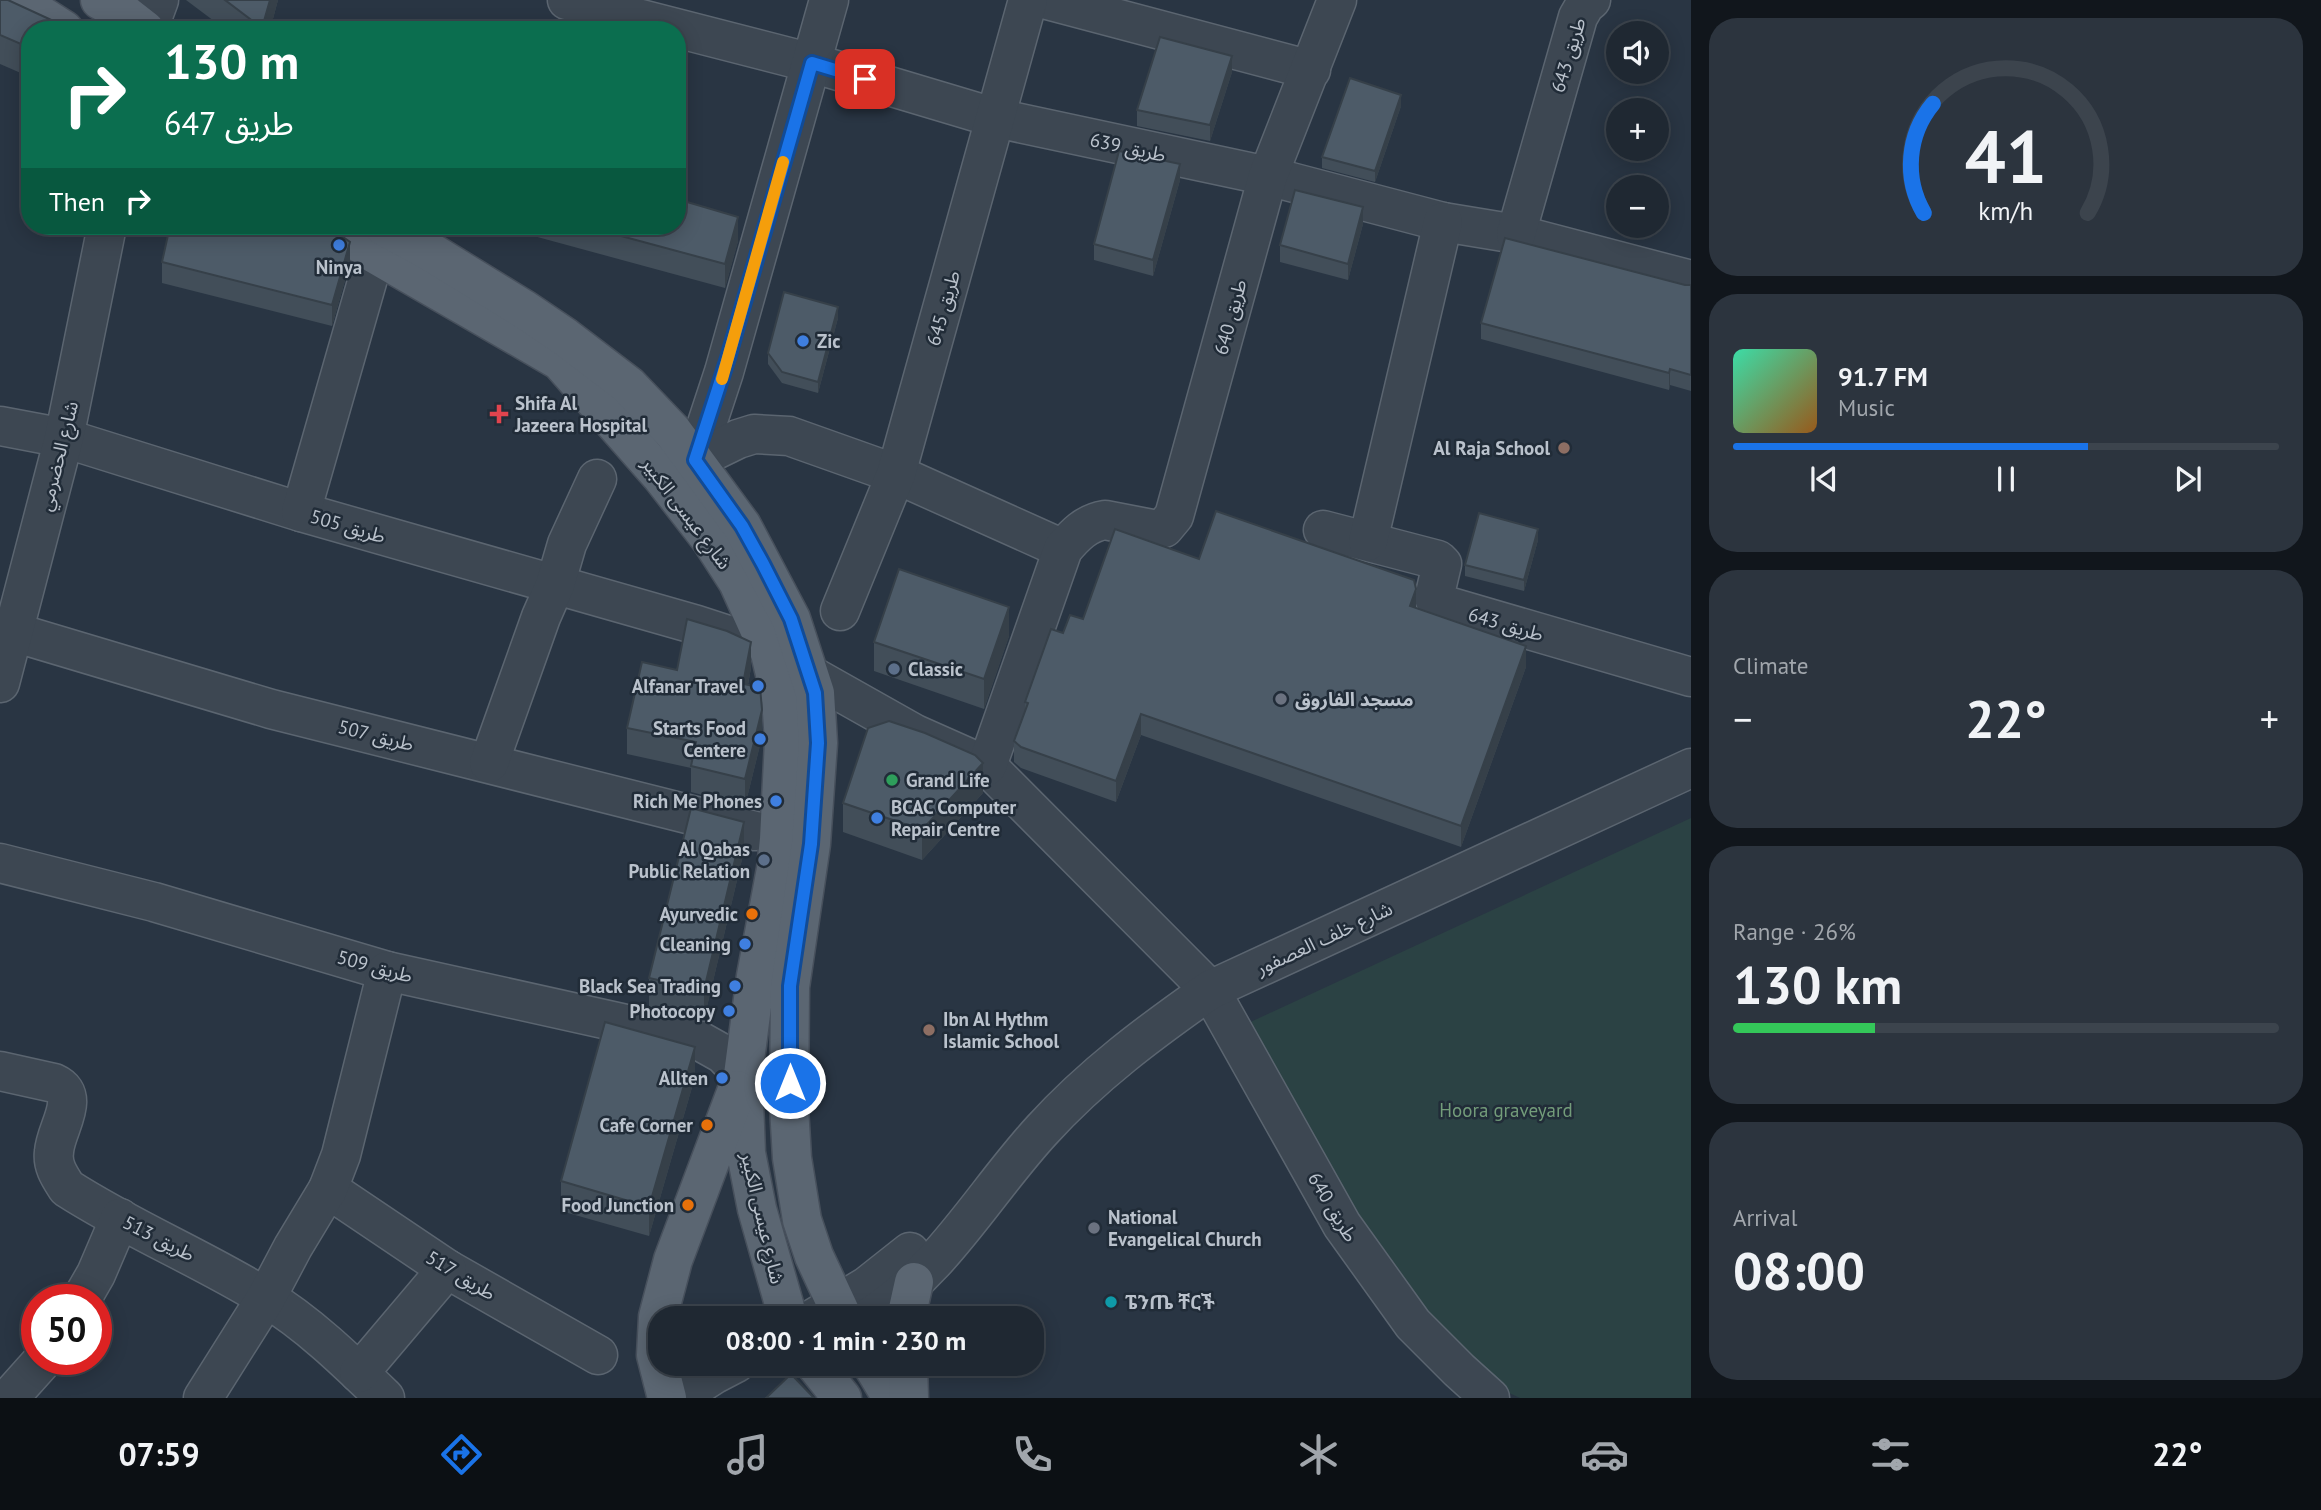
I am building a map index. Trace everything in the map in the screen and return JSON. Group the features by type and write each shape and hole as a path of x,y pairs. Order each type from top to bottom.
{"main road":[{"path":"17,0 50,21"},
{"name":"شارع عيسى الكبير","path":"383,237 560,361 742,526 791,619 815,693 818,743 811,844 790,986 789,1107 792,1158 802,1220 836,1306"},
{"name":"شارع عيسى الكبير","path":"679,468 711,540 738,582 770,653 781,699 784,741 776,869 756,976 743,1075 746,1153 757,1209 785,1306"},
{"path":"667,1398 656,1355 658,1317 673,1260 743,1075"},
{"path":"824,1376 842,1398"},
{"path":"879,1376 892,1398"},
{"path":"908,1376 909,1398"}],"street":[{"path":"127,17 159,0"},
{"name":"طريق 639","path":"567,0 649,21"},
{"path":"679,468 727,362 829,0"},
{"name":"طريق 645","path":"841,611 896,474 1028,0"},
{"path":"1047,0 1311,70"},
{"name":"طريق 640","path":"1063,548 1080,530 1096,522 1105,520 1157,530 1164,528 1174,516 1268,176 1337,0"},
{"name":"طريق 643","path":"1516,234 1578,17 1591,0"},
{"name":"طريق 639","path":"686,31 812,63 996,118 1268,176 1443,222 1516,234 1691,280"},
{"path":"1368,541 1443,222"},
{"name":"شارع الحضرمي","path":"0,683 7,630 64,438 105,235"},
{"path":"301,512 383,237"},
{"name":"طريق 505","path":"0,426 64,438 301,512 735,637 811,675 915,734 988,766"},
{"path":"679,468 754,434 789,436 896,474 1063,548 988,766"},
{"path":"489,763 555,585 567,544 597,479"},
{"name":"طريق 643","path":"1324,530 1438,560 1442,564 1434,598 1437,603 1691,677"},
{"path":"697,625 723,608 738,582"},
{"name":"طريق 507","path":"7,630 271,709 754,831"},
{"name":"طريق 640","path":"988,766 1210,990 1342,1225 1413,1324 1490,1398"},
{"name":"شارع خلف العصفور","path":"882,1306 910,1300 1040,1131 1080,1089 1138,1041 1210,990 1691,768"},
{"name":"طريق 509","path":"0,863 154,902 387,971 698,1040 723,1054 743,1075"},
{"path":"203,1398 266,1298 328,1189 341,1155 387,971"},
{"name":"طريق 513","path":"0,1071 54,1083 67,1093 69,1101 56,1137 53,1155 57,1172 67,1188 266,1298 319,1338 372,1385"},
{"name":"شارع خلف العصفور","path":"848,1306 867,1286 930,1235 952,1213 1004,1176"},
{"name":"طريق 517","path":"328,1189 447,1269 598,1355"},
{"path":"91,1284 120,1218"},
{"path":"372,1385 447,1269"},
{"path":"9,1398 30,1375"},
{"path":"678,1398 711,1376"}],"green space":[{"name":"Hoora graveyard","path":"1691,818 1691,1398 1520,1398 1505,1391 1461,1353 1376,1256 1244,1025"}],"building":[{"path":"0,0 8,0 54,21 21,21 21,44 0,35"},
{"path":"225,0 270,0 264,21 253,21"},
{"path":"1160,37 1232,56 1210,125 1137,110"},
{"path":"1350,78 1401,95 1375,171 1322,157"},
{"path":"1119,151 1180,164 1153,260 1094,244"},
{"path":"1295,190 1363,207 1348,264 1280,245"},
{"path":"686,202 738,217 725,264 617,235 686,235"},
{"path":"168,235 340,235 350,242 332,305 162,262"},
{"path":"1505,238 1691,285 1691,375 1670,369 1669,373 1481,323"},
{"name":"Zic","path":"784,292 838,307 818,382 782,372 768,353"},
{"name":"مسجد الفاروق","path":"1216,511 1414,580 1416,589 1410,606 1526,646 1461,826 1141,714 1116,781 1021,747 1014,741 1051,629 1063,633 1070,615 1083,619 1115,529 1199,559"},
{"path":"1479,513 1538,529 1524,580 1465,565"},
{"path":"899,569 1009,607 984,679 874,642"},
{"path":"687,619 727,631 751,642 743,684 760,687 762,710 745,779 691,766 696,742 627,728 642,662 677,670"},
{"path":"889,721 975,755 983,763 922,830 843,803 868,728"},
{"path":"691,808 744,822 704,990 649,978"},
{"path":"605,1022 695,1047 649,1207 561,1181"},
{"path":"789,1376 793,1376 814,1398 766,1398"}],"slow traffic":[{"path":"722,379 783,162"}],"place":[{"name":"Ninya","path":"339,245"},
{"name":"Zic","path":"803,341"},
{"name":"Shifa Al Jazeera Hospital","path":"499,414"},
{"name":"Al Raja School","path":"1564,448"},
{"name":"Classic","path":"894,669"},
{"name":"Alfanar Travel","path":"758,686"},
{"name":"مسجد الفاروق","path":"1281,699"},
{"name":"Starts Food Centere","path":"760,739"},
{"name":"Grand Life","path":"892,780"},
{"name":"Rich Me Phones","path":"776,801"},
{"name":"BCAC Computer Repair Centre","path":"877,818"},
{"name":"Al Qabas Public Relation","path":"764,860"},
{"name":"Ayurvedic","path":"752,914"},
{"name":"Cleaning","path":"745,944"},
{"name":"Black Sea Trading","path":"735,986"},
{"name":"Photocopy","path":"729,1011"},
{"name":"Ibn Al Hythm Islamic School","path":"929,1030"},
{"name":"Allten","path":"722,1078"},
{"name":"Cafe Corner","path":"707,1125"},
{"name":"Food Junction","path":"688,1205"},
{"name":"National Evangelical Church","path":"1094,1228"},
{"name":"ፔንጤ ቸርች","path":"1111,1302"}],"route":[{"path":"790,1083 790,986 811,844 818,743 815,693 791,619 763,564 742,526 695,460 728,358 812,63 865,79"}]}
